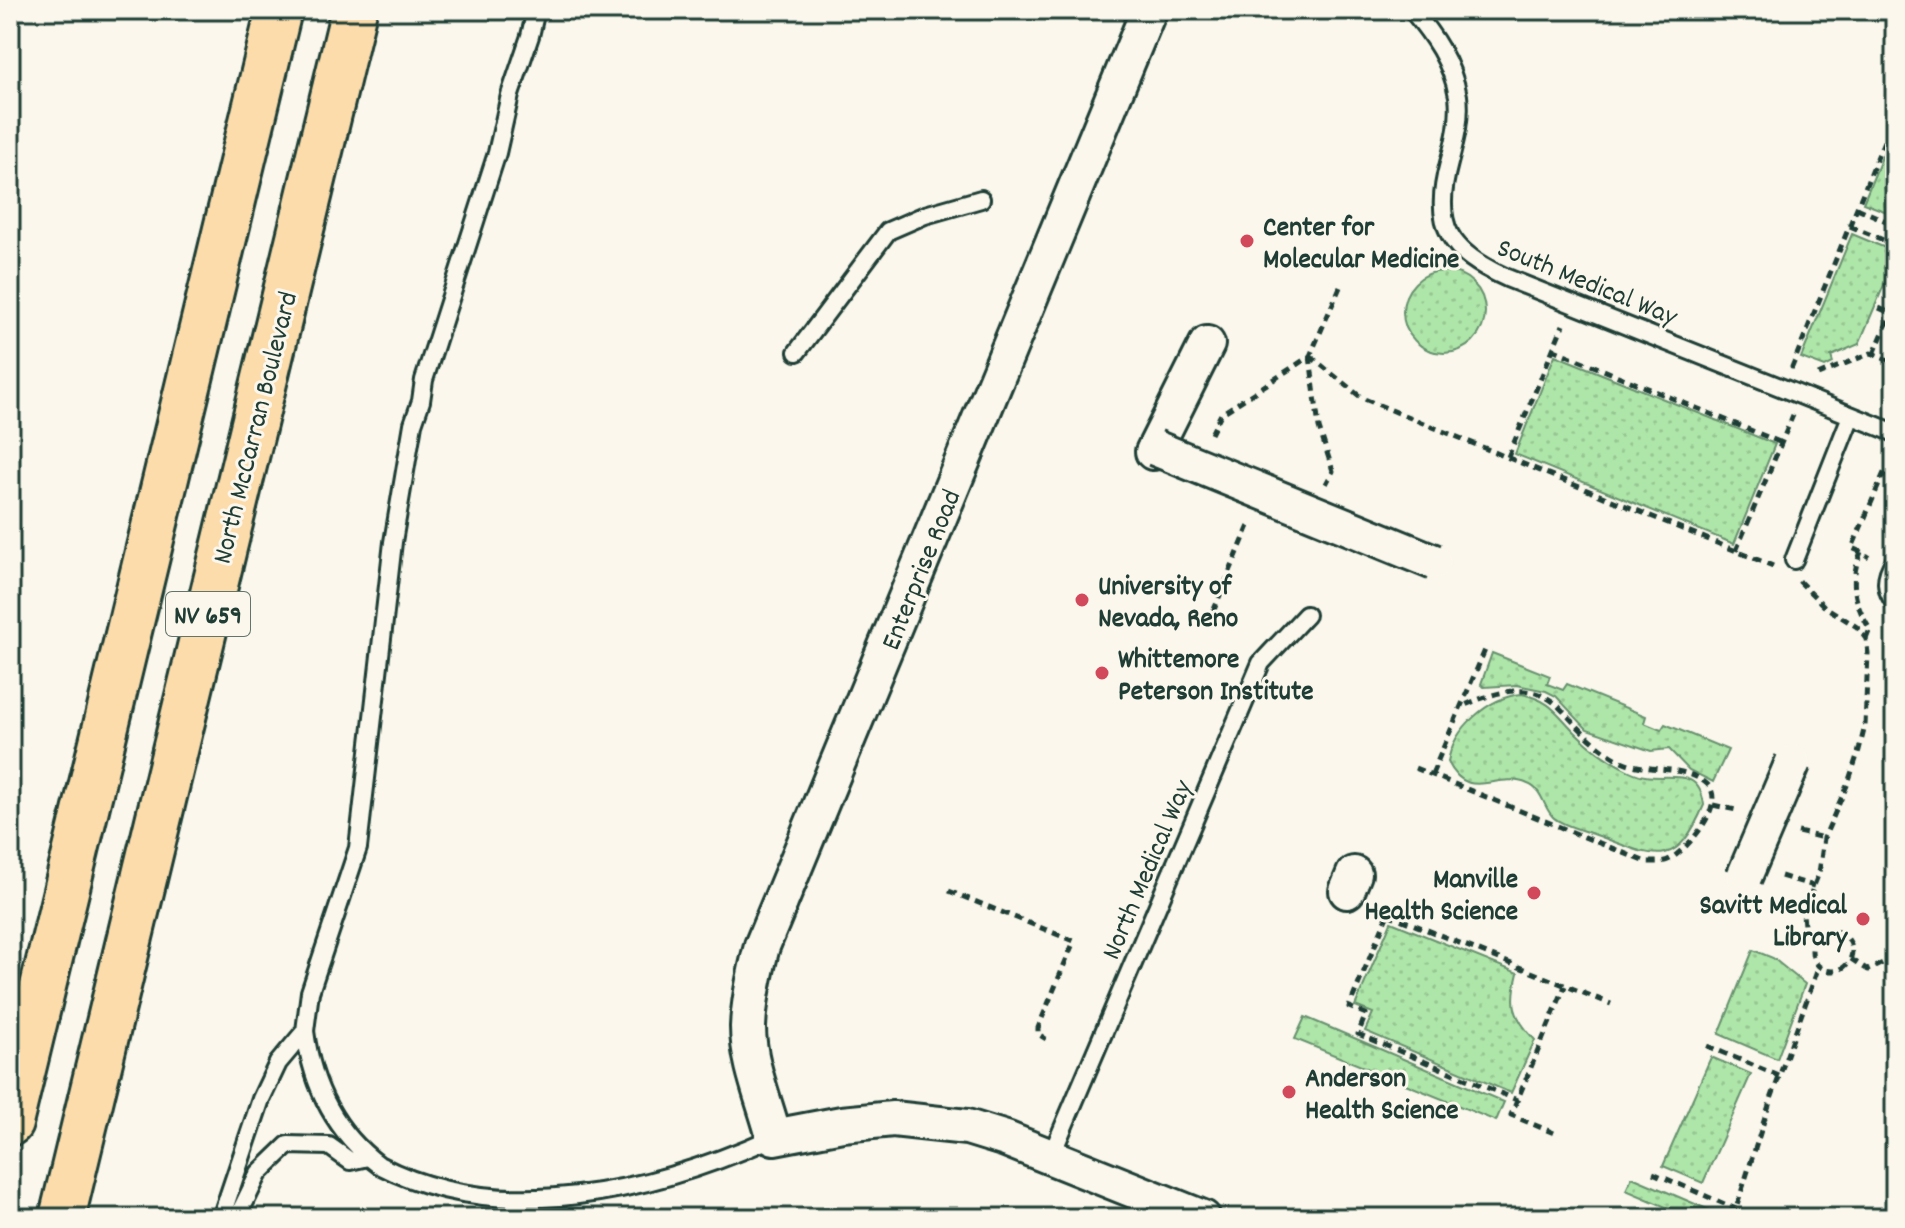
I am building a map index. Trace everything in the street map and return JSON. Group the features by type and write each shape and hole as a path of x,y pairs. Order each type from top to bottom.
{"main road":[{"name":"NV 659","path":"10,1123 279,10"},
{"name":"North McCarran Boulevard","path":"62,1218 354,10"}],"street":[{"name":"Enterprise Road","path":"774,1137 756,1075 748,1030 751,989 762,946 1149,10"},
{"path":"1207,344 1154,450 1434,562"},
{"path":"1760,880 1793,762"},
{"path":"774,1137 842,1124 893,1119 967,1127 1051,1156 1203,1218"}],"lane":[{"path":"536,10 497,153 424,380 413,424 393,542 358,848 310,992 305,1031 309,1060 322,1097 343,1130 368,1157 397,1180 427,1195 507,1214 584,1207 702,1169 774,1137"},
{"name":"South Medical Way","path":"1412,10 1433,35 1449,65 1458,96 1459,115 1442,189 1442,214 1451,237 1463,254 1481,267 1507,278 1895,433"},
{"path":"797,352 888,231 925,215 981,199"},
{"path":"1789,566 1851,416"},
{"path":"1895,560 1886,581 1895,603"},
{"name":"North Medical Way","path":"1051,1156 1261,663 1306,615"},
{"path":"221,1218 261,1099 278,1063 305,1031"},
{"path":"237,1218 259,1173 288,1145 329,1146 350,1161 368,1157"}],"path":[{"path":"1801,370 1792,367 1895,114"},
{"path":"1857,208 1895,225"},
{"path":"1850,226 1895,245"},
{"path":"1333,471 1319,428 1310,356 1340,287"},
{"path":"1874,354 1895,304"},
{"path":"1879,308 1893,314"},
{"path":"1508,457 1563,323"},
{"path":"1552,349 1782,443"},
{"path":"1809,374 1815,376 1871,353 1895,363"},
{"path":"1221,414 1310,356"},
{"path":"1310,356 1362,398 1736,551 1789,566"},
{"path":"1736,551 1794,412"},
{"path":"1861,552 1852,548 1886,468"},
{"path":"1208,624 1255,511"},
{"path":"1797,579 1824,606 1857,627 1866,639 1868,653 1865,726 1848,783 1824,838 1814,886 1803,913 1804,926 1813,942 1812,955 1819,966 1837,971 1851,959 1849,938 1837,930 1823,932 1813,942"},
{"path":"1432,774 1485,650"},
{"path":"1415,768 1646,862 1661,863 1685,848 1698,833 1713,805 1713,794 1707,785 1672,770 1645,768 1621,761 1574,725 1558,706 1536,694 1519,690 1482,697 1461,707"},
{"path":"1760,880 1780,876 1814,886"},
{"path":"1355,890 1388,914 1611,1004"},
{"path":"949,891 1074,941 1038,1028 1038,1034 1046,1039"},
{"path":"1388,914 1349,1007 1366,1014 1358,1034 1517,1100"},
{"path":"1851,959 1868,970 1895,957"},
{"path":"1733,1218 1819,966"},
{"path":"1554,1133 1511,1115 1565,986"},
{"path":"1707,1046 1779,1076"},
{"path":"1653,1173 1736,1209"}],"green space":[{"path":"1895,125 1895,215 1863,203"},
{"path":"1852,234 1895,252 1895,259 1859,344 1831,356 1833,363 1825,367 1801,358"},
{"path":"1444,271 1460,274 1473,283 1482,296 1485,312 1482,328 1473,341 1460,350 1444,353 1428,350 1415,341 1406,328 1403,312 1406,296 1415,283 1428,274"},
{"path":"1555,355 1775,444 1734,544 1515,454"},
{"path":"1492,653 1550,676 1547,684 1563,690 1567,684 1646,716 1644,723 1661,730 1665,724 1728,750 1713,782 1689,770 1669,749 1651,751 1587,729 1556,696 1546,691 1517,685 1484,687 1481,684"},
{"path":"1522,694 1547,704 1581,738 1627,770 1645,776 1683,778 1696,785 1704,805 1684,841 1674,850 1662,854 1636,850 1557,820 1537,790 1528,784 1505,781 1474,784 1456,774 1448,762 1451,749 1465,726 1497,701"},
{"path":"1391,922 1518,973 1515,1010 1535,1040 1511,1093 1365,1031 1373,1013 1355,1006"},
{"path":"1753,950 1773,958 1805,984 1777,1059 1719,1034"},
{"path":"1305,1017 1504,1102 1496,1121 1295,1039"},
{"path":"1711,1057 1751,1074 1703,1183 1663,1166"},
{"path":"1632,1177 1728,1218 1686,1218 1626,1190"}],"place":[{"name":"Center for Molecular Medicine","path":"1247,241"},
{"name":"University of Nevada, Reno","path":"1082,600"},
{"name":"Whittemore Peterson Institute","path":"1102,673"},
{"name":"Manville Health Science","path":"1534,893"},
{"name":"Savitt Medical Library","path":"1863,919"},
{"name":"Anderson Health Science","path":"1289,1092"}]}
